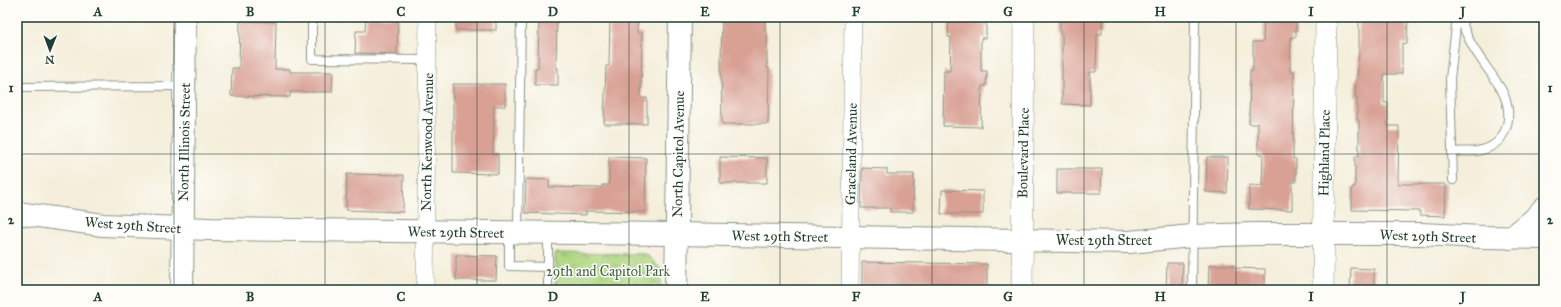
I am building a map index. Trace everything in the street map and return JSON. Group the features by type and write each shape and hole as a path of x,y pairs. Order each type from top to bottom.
{"main road":[{"name":"North Illinois Street","path":"182,290 185,17"},
{"name":"North Capitol Avenue","path":"676,290 680,17"},
{"path":"1511,238 1533,220 1544,208"},
{"name":"West 29th Street","path":"17,213 103,225 183,228 548,234 677,234 1129,242 1192,236 1238,234 1421,234 1544,238"}],"street":[{"name":"North Kenwood Avenue","path":"425,290 428,17"},
{"name":"Graceland Avenue","path":"850,290 853,17"},
{"name":"Boulevard Place","path":"1022,290 1024,17"},
{"name":"Highland Place","path":"1322,290 1326,17"}],"lane":[{"path":"312,17 312,59 428,60"},
{"path":"521,17 514,233 509,266 548,267"},
{"path":"1192,290 1195,17"},
{"path":"1453,180 1450,79 1456,17"},
{"path":"1452,152 1478,151 1494,144 1502,136 1507,127 1509,114 1507,104 1501,90 1471,43 1460,17"},
{"path":"17,86 184,86"},
{"path":"548,234 548,290"}],"green space":[{"name":"29th and Capitol Park","path":"555,253 646,254 661,269 661,290 555,290"}],"building":[{"path":"366,17 398,17 397,54 355,53 356,31 365,31"},
{"path":"456,17 496,17 496,30 456,30"},
{"path":"539,17 557,17 556,68 558,68 558,85 535,85 535,68 538,68"},
{"path":"610,17 638,17 637,33 642,33 641,98 647,98 647,124 604,124 606,66 609,66"},
{"path":"722,17 765,17 765,32 767,32 767,68 769,68 768,124 722,124"},
{"path":"949,17 986,17 986,38 981,38 981,71 987,71 986,86 982,86 981,127 943,126 944,71 950,71 951,37 948,37"},
{"path":"1060,17 1102,17 1102,34 1097,34 1096,72 1090,72 1090,105 1062,104 1062,34 1060,34"},
{"path":"1264,17 1296,17 1296,37 1291,37 1290,71 1294,71 1293,159 1296,159 1296,182 1292,182 1292,210 1249,209 1249,185 1262,186 1263,154 1258,154 1258,124 1249,124 1250,70 1253,70 1253,42 1263,42"},
{"path":"1359,20 1408,21 1407,44 1402,43 1402,74 1384,74 1384,103 1388,103 1388,126 1399,126 1398,184 1446,184 1445,216 1420,215 1420,211 1352,210 1352,187 1355,187 1355,156 1359,156 1359,120 1357,120 1357,97 1355,97 1359,52"},
{"path":"240,21 276,22 275,69 290,69 290,72 333,72 332,92 290,92 290,97 231,96 232,68 239,68"},
{"path":"453,84 505,84 505,106 494,106 493,154 498,154 498,174 453,173"},
{"path":"609,157 646,158 645,212 586,211 586,215 525,213 526,179 549,180 549,187 602,188 602,185 609,185"},
{"path":"720,157 767,158 767,183 720,183"},
{"path":"1207,157 1228,157 1227,193 1206,192"},
{"path":"862,168 887,169 887,174 914,174 913,212 890,212 890,208 861,208"},
{"path":"1057,169 1102,169 1101,193 1057,193"},
{"path":"347,174 404,175 403,212 346,210"},
{"path":"942,190 983,191 983,214 941,214"},
{"path":"456,255 497,256 496,280 456,280"},
{"path":"862,262 987,264 987,290 862,290"},
{"path":"1167,263 1183,263 1182,290 1166,290"},
{"path":"1209,265 1234,265 1234,268 1265,269 1265,290 1208,290"},
{"path":"1351,268 1374,269 1374,290 1350,290"}]}
